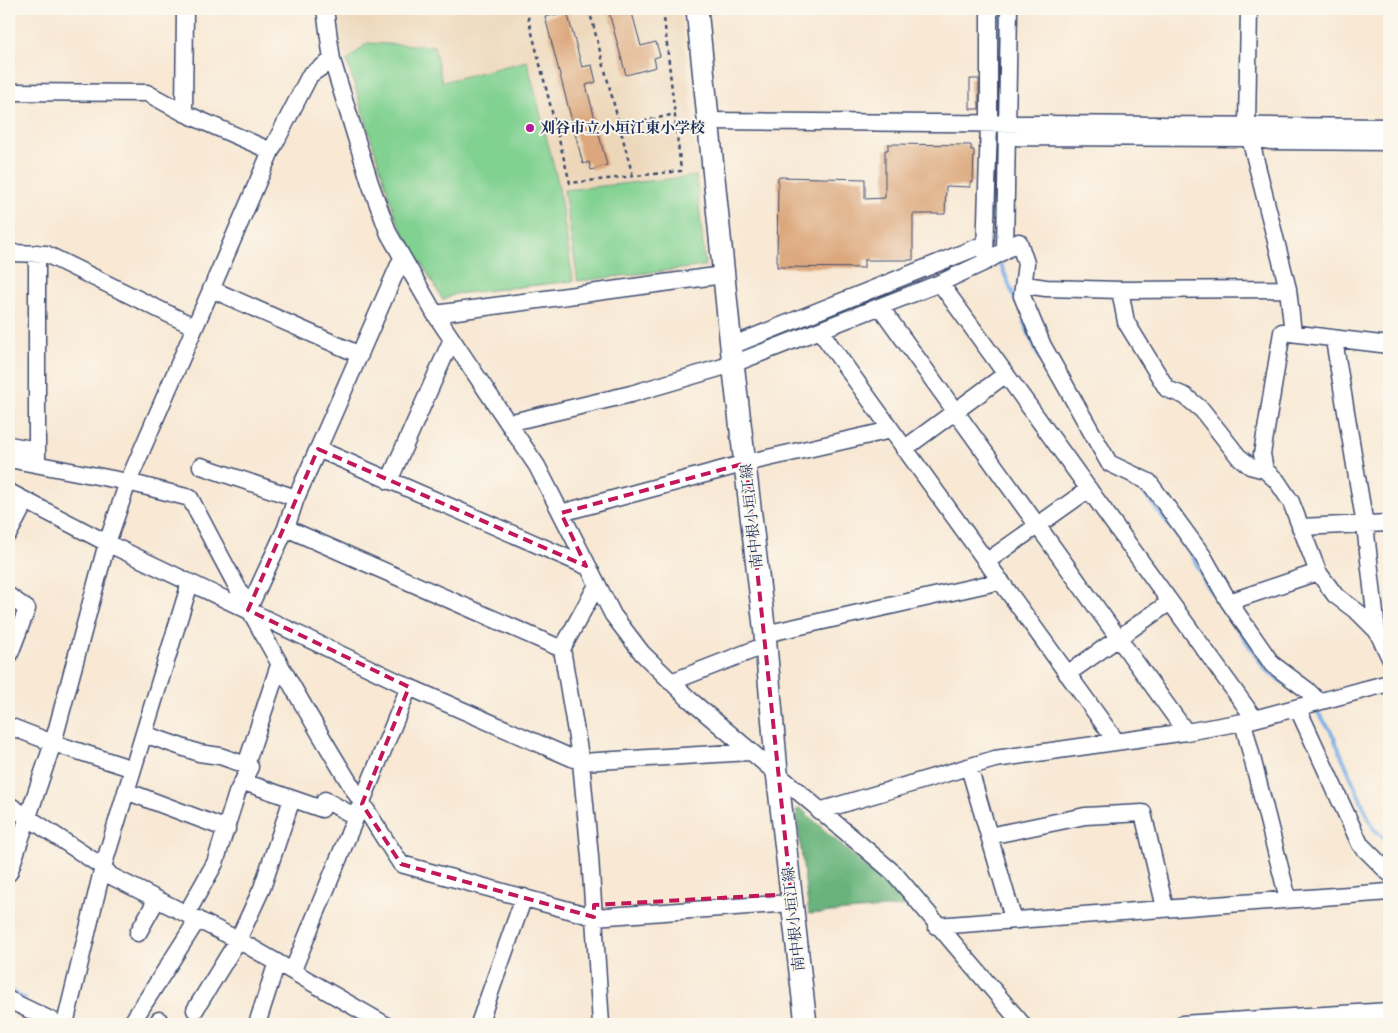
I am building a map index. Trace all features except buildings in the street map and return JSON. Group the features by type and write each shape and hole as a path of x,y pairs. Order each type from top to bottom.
{"main road":[{"name":"南中根小垣江線","path":"696,9 723,275 766,640 777,772 806,1024"}],"street":[{"path":"184,113 185,9"},
{"path":"325,9 332,60 370,183 389,234 435,314 537,466 612,615 631,639 671,682 750,752 777,772 819,811 894,873 936,926 1022,1024"},
{"path":"986,255 990,123 989,9"},
{"path":"1005,250 1009,9"},
{"path":"1249,9 1249,132 1288,289 1292,333"},
{"path":"9,873 53,744 107,543 128,482 272,151 310,75 332,60"},
{"path":"9,92 147,93 184,113 272,151"},
{"path":"708,121 990,123 1008,128 1249,132 1389,127"},
{"path":"1249,132 1271,141 1389,142"},
{"path":"508,423 631,394 986,255 1005,250 1019,242 1026,263 1025,285 1022,296 1043,346 1109,463 1149,482 1203,556 1229,602 1272,664 1307,690 1319,702"},
{"path":"9,253 46,254 195,327"},
{"path":"37,253 37,457"},
{"path":"732,355 820,331 881,308 940,283 986,255"},
{"path":"248,610 286,528 296,498 402,258"},
{"path":"435,314 723,275"},
{"path":"940,283 1170,602 1248,720 1288,899"},
{"path":"1025,285 1046,288 1120,290 1288,289"},
{"path":"211,289 360,355"},
{"path":"1120,290 1126,322 1166,389 1185,396 1202,410 1238,456 1250,466 1265,470 1277,481 1291,502 1318,572 1335,595 1359,613 1377,631"},
{"path":"881,308 1186,732"},
{"path":"820,331 1116,742"},
{"path":"1265,470 1262,454 1282,332 1334,340 1389,345"},
{"path":"389,481 452,339"},
{"path":"1334,340 1365,525 1377,631 1389,656"},
{"path":"904,449 1006,374"},
{"path":"561,513 746,463 890,430"},
{"path":"9,445 37,457 190,498 248,610 359,811 401,864 524,897 594,911 791,898"},
{"path":"318,449 586,566"},
{"path":"9,459 37,457"},
{"path":"201,466 296,498"},
{"path":"986,562 1036,525 1089,490"},
{"path":"9,492 107,543 409,687 581,762 750,752"},
{"path":"9,533 26,501"},
{"path":"1300,527 1389,523"},
{"path":"286,528 562,648"},
{"path":"1229,602 1318,572"},
{"path":"671,682 766,640 1001,581"},
{"path":"9,1000 64,1020 103,867 190,583"},
{"path":"596,586 562,648 581,762 594,911 601,1024"},
{"path":"9,596 27,609 9,656"},
{"path":"1067,674 1170,602"},
{"path":"131,1024 193,916 215,863 278,665"},
{"path":"819,811 994,758 1186,732 1298,709 1389,683"},
{"path":"292,970 409,687"},
{"path":"1298,709 1360,844 1389,873"},
{"path":"9,726 53,744 133,769"},
{"path":"144,734 198,753 220,756 245,773 292,799 322,809 325,800 359,811"},
{"path":"968,766 1013,918"},
{"path":"126,790 227,829"},
{"path":"195,1010 238,940 262,888 292,799"},
{"path":"9,804 27,818 103,867 111,876 238,940 384,1024"},
{"path":"989,836 1085,816 1143,813 1165,908"},
{"path":"936,926 1013,918 1389,892"},
{"path":"479,1024 524,897"},
{"path":"138,932 157,899"},
{"path":"257,1024 277,962"},
{"path":"1182,1024 1389,1011"}],"path":[{"path":"526,9 570,183 681,172 663,9"},
{"path":"589,9 633,177"},
{"path":"620,127 674,114"}],"highlighted area":[{"path":"318,449 586,566 561,513 746,463 791,894 594,905 594,917 401,864 362,804 409,687 248,610"}],"shaded area":[{"name":"刈谷市立小垣江東小学校","path":"339,9 681,9 709,268 456,295 442,302 391,210 340,46"}],"green space":[{"path":"367,43 434,46 442,82 527,61 558,183 573,281 455,294 443,300 397,221 347,61"},
{"path":"696,176 705,266 578,281 564,190"},
{"path":"800,808 870,871 887,879 911,906 809,914 796,810"}],"waterway":[{"path":"998,119 1001,9"},
{"path":"996,161 998,128"},
{"path":"995,201 995,251"},
{"path":"999,260 1016,302"},
{"path":"1024,322 1037,353 1106,472 1137,484 1192,555 1206,583 1266,670 1285,684"},
{"path":"1318,713 1331,731 1373,828 1389,843"},
{"path":"9,990 25,999"}],"place":[{"name":"刈谷市立小垣江東小学校","path":"530,128"}]}
